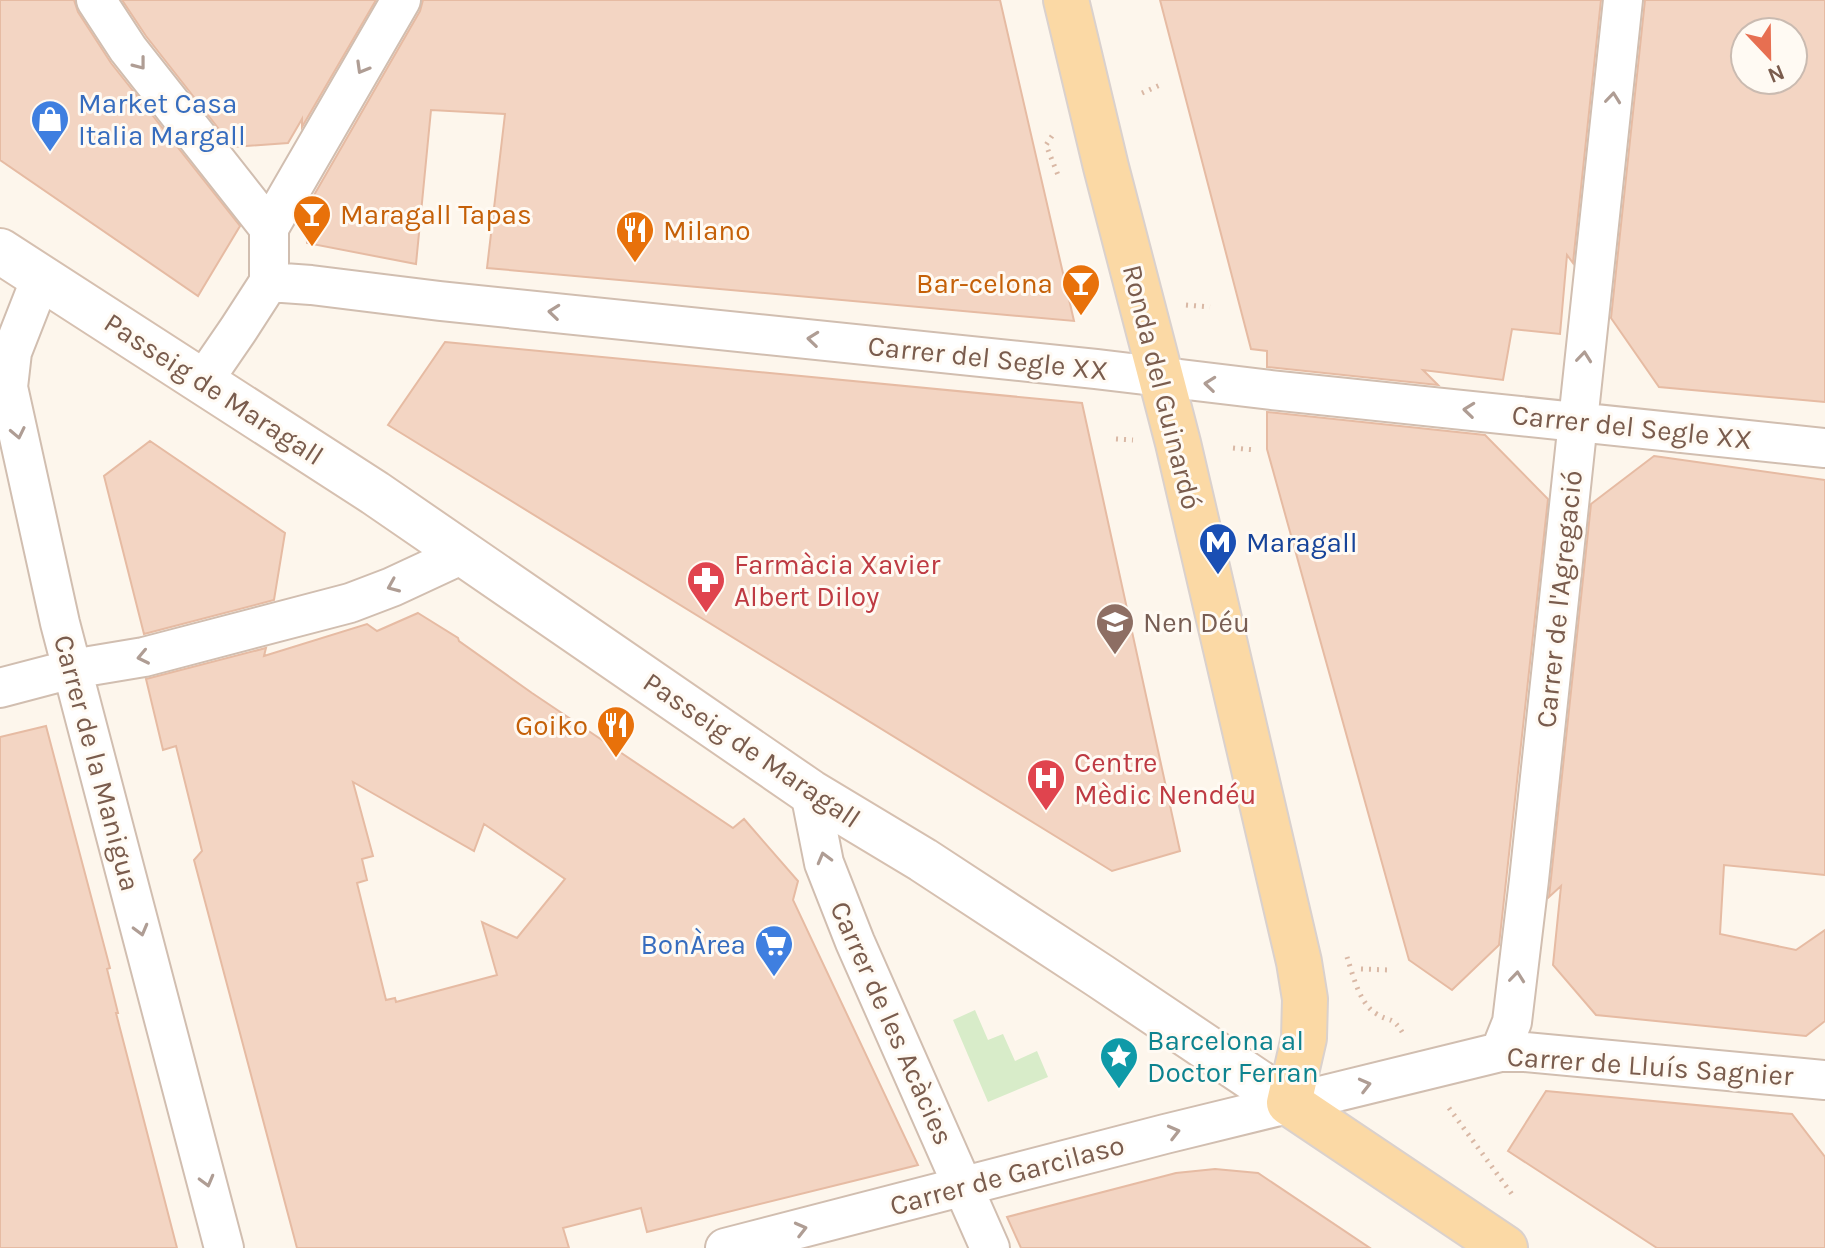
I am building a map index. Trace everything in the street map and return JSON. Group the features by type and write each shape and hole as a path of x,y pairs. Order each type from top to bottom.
{"main road":[{"name":"Ronda del Guinardó","path":"1066,0 1178,443 1301,974 1305,999 1304,1038 1289,1103"},
{"name":"Passeig de Maragall","path":"0,251 375,493 810,792 923,860 1100,976 1502,1247"}],"street":[{"path":"96,0 128,49 269,228"},
{"path":"203,381 269,282 269,228 401,0"},
{"name":"Carrer de l'Agregació","path":"1500,1052 1512,1022 1531,864 1623,0"},
{"name":"Carrer de la Manigua","path":"41,278 12,352 8,387 60,623 224,1248"},
{"name":"Carrer del Segle XX","path":"269,282 1825,448"},
{"path":"0,688 72,669 144,657 350,603 463,554"},
{"name":"Carrer de les Acàcies","path":"810,792 824,863 844,916 990,1248"},
{"name":"Carrer de Lluís Sagnier","path":"1289,1103 1500,1052 1825,1080"},
{"name":"Carrer de Garcilaso","path":"725,1248 1289,1103"}],"path":[{"path":"1142,93 1160,85"},
{"path":"1046,145 1058,175"},
{"name":"Ronda del Guinardó","path":"1184,305 1210,307"},
{"name":"Ronda del Guinardó","path":"1233,448 1256,450"},
{"path":"1361,969 1389,970"},
{"path":"1356,982 1364,1002 1373,1012 1395,1020"},
{"path":"1459,1124 1507,1186"}],"green space":[{"path":"975,1010 988,1040 1003,1034 1015,1061 1037,1051 1048,1077 988,1102 953,1020"}],"building":[{"path":"0,0 74,0 78,12 111,63 240,226 198,296 0,160"},
{"path":"122,0 376,0 302,127 302,119 288,143 233,147 146,36"},
{"path":"423,0 1000,0 1074,321 487,268 505,114 431,110 416,264 307,243 306,209 420,11"},
{"path":"1160,0 1601,0 1573,263 1567,255 1560,334 1512,329 1503,380 1423,370 1438,385 1267,367 1267,351 1251,349"},
{"path":"1645,0 1825,0 1825,402 1659,387 1611,318"},
{"path":"445,342 1082,403 1180,851 1112,871 388,425"},
{"path":"1267,412 1485,435 1548,499 1499,945 1452,990 1409,960 1267,449"},
{"path":"150,441 285,533 274,600 144,634 104,476"},
{"path":"1654,456 1825,480 1825,875 1724,865 1720,934 1796,950 1825,930 1825,1021 1806,1036 1596,1015 1553,965 1561,886 1549,897 1591,504"},
{"path":"418,613 733,828 744,819 798,881 793,900 918,1165 647,1232 641,1208 563,1228 569,1248 297,1248 194,860 202,851 176,746 163,750 146,679 266,648 264,656 367,624 377,631","holes":["353,782 474,851 484,824 565,879 517,938 482,922 497,975 396,1002 395,998 386,1000 357,883 367,880 362,859 373,856"]},
{"path":"46,726 110,968 107,969 116,1013 177,1248 0,1248 0,737"},
{"path":"1546,1091 1792,1114 1825,1157 1825,1248 1657,1248 1508,1151"},
{"path":"1215,1169 1258,1173 1370,1248 1021,1248 1007,1217 1176,1173"}],"place":[{"name":"Market Casa Italia Margall","path":"50,153"},
{"name":"Maragall Tapas","path":"312,248"},
{"name":"Milano","path":"635,264"},
{"name":"Bar-celona","path":"1081,317"},
{"name":"Maragall","path":"1218,576"},
{"name":"Farmàcia Xavier Albert Diloy","path":"706,614"},
{"name":"Nen Déu","path":"1115,656"},
{"name":"Goiko","path":"616,759"},
{"name":"Centre Mèdic Nendéu","path":"1046,812"},
{"name":"BonÀrea","path":"774,978"},
{"name":"Barcelona al Doctor Ferran","path":"1119,1090"}]}
